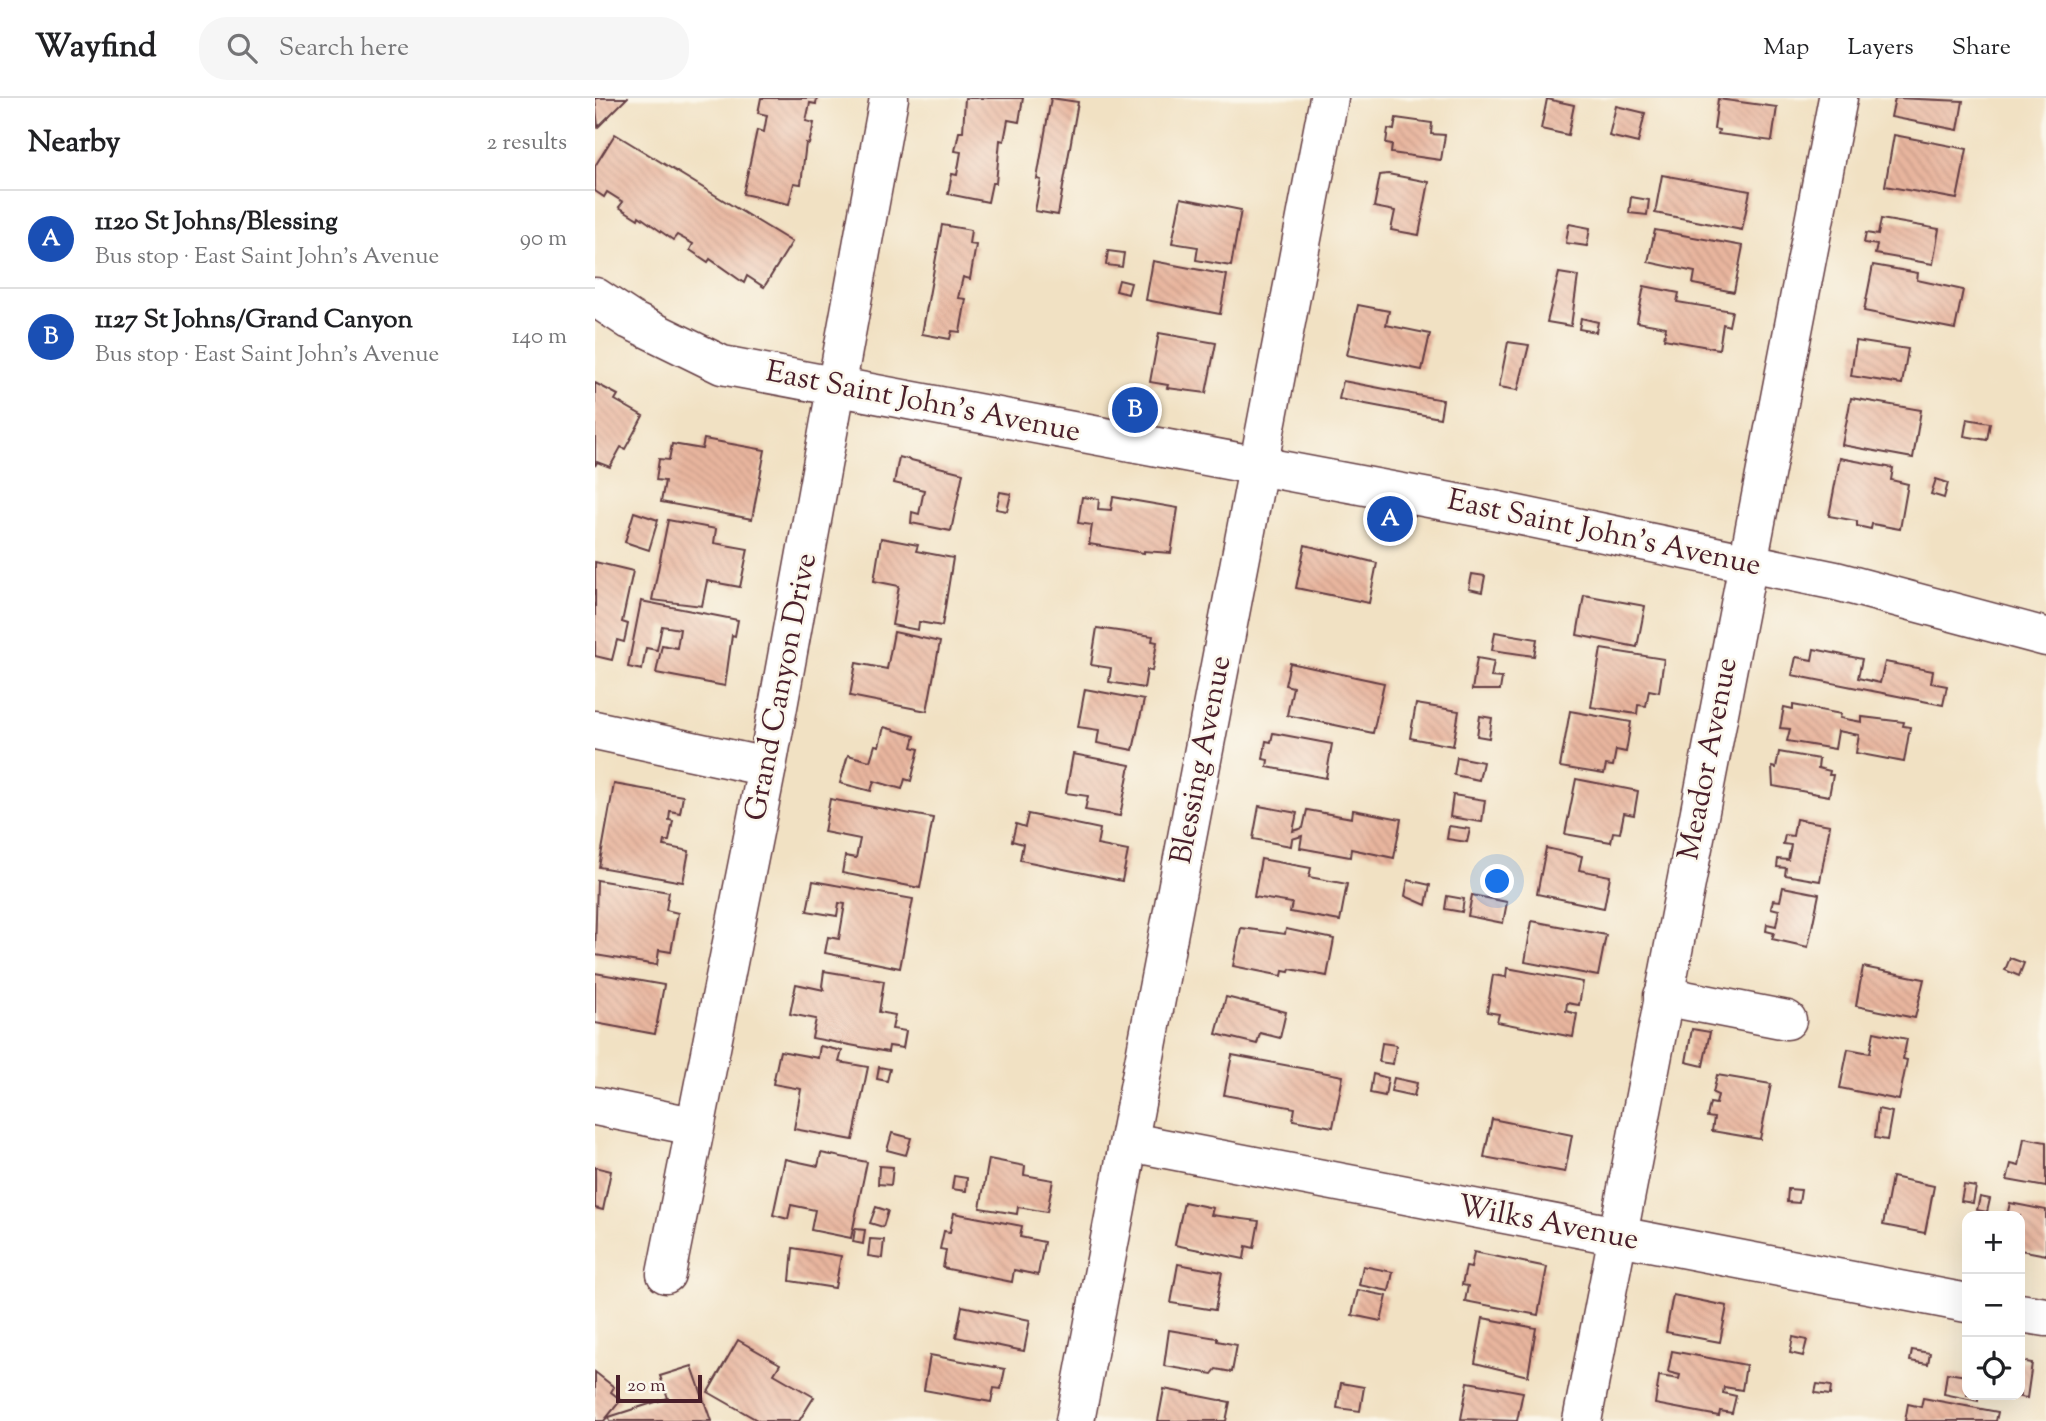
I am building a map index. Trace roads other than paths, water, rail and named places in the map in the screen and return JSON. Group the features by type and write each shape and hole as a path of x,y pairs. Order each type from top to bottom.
{"street":[{"name":"Grand Canyon Drive","path":"666,1274 693,1126 767,767 889,98"},
{"name":"Blessing Avenue","path":"1075,1421 1329,98"},
{"name":"Meador Avenue","path":"1582,1421 1615,1237 1838,98"},
{"name":"East Saint John's Avenue","path":"595,297 641,326 722,365 1498,511 1836,581 2046,637"},
{"path":"595,730 767,767"},
{"path":"1663,996 1787,1020"},
{"path":"595,1106 693,1126"},
{"name":"Wilks Avenue","path":"1130,1142 1962,1302"},
{"path":"2025,1313 2046,1317"}],"place":[{"name":"1127 St Johns/Grand Canyon","path":"1135,410"},
{"name":"1120 St Johns/Blessing","path":"1390,519"}]}
